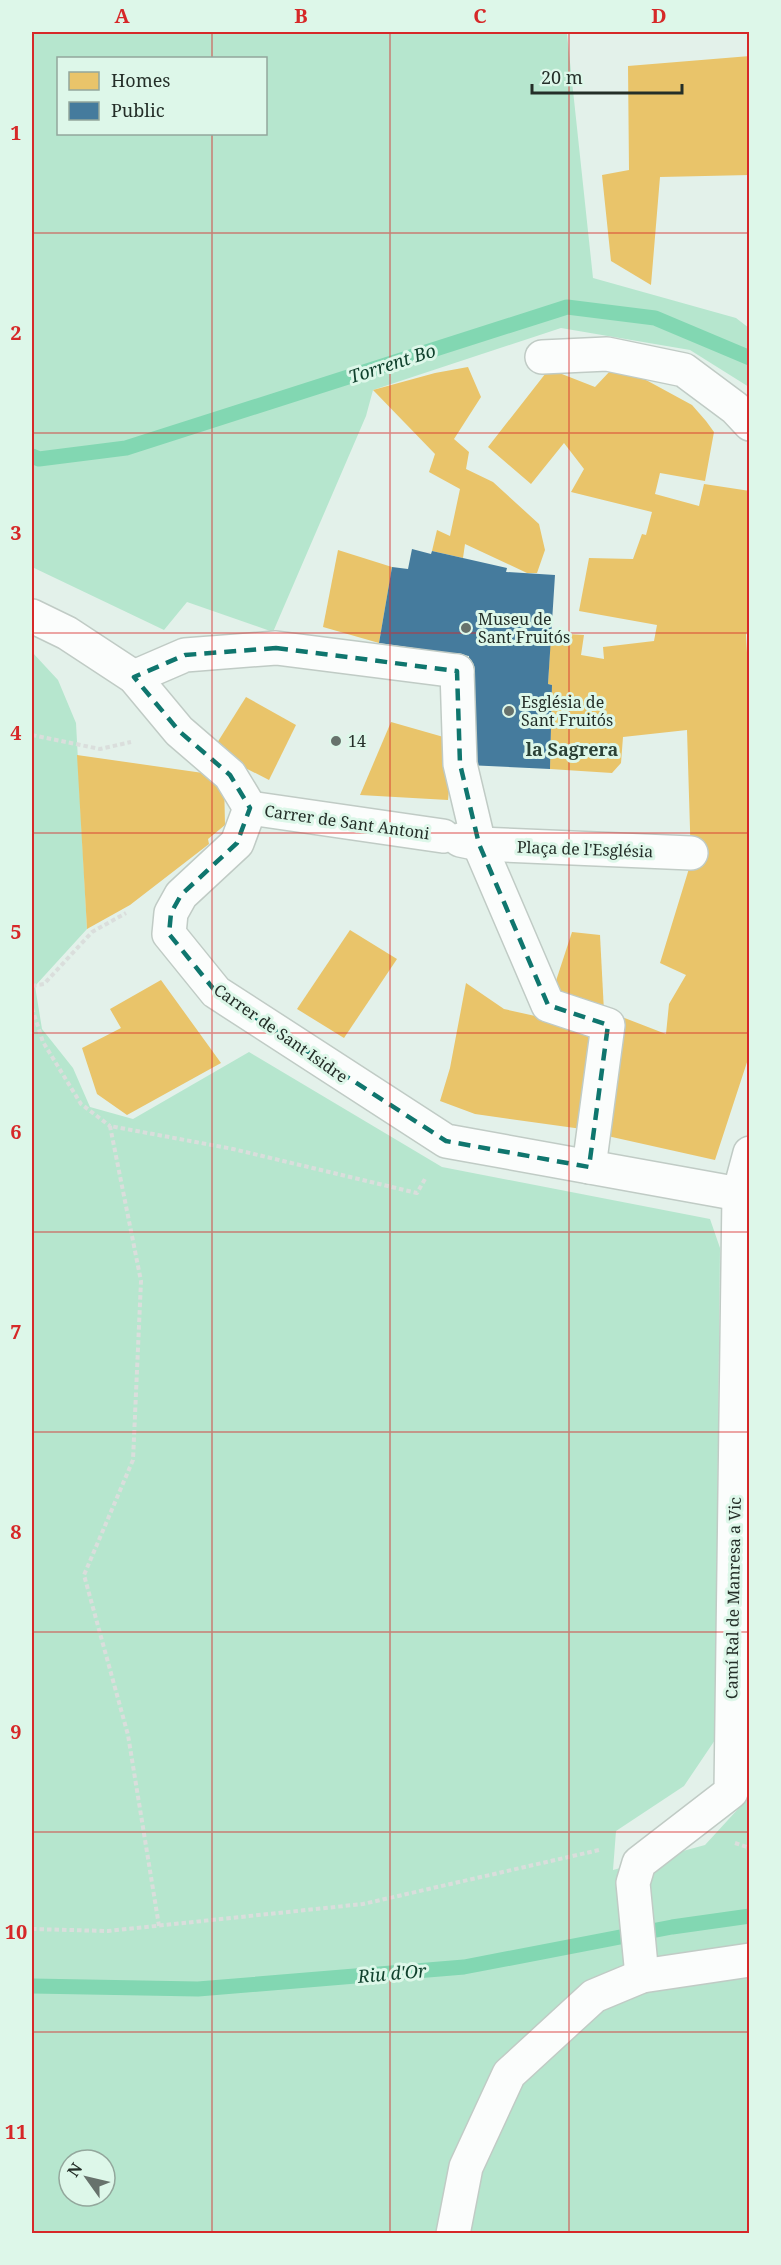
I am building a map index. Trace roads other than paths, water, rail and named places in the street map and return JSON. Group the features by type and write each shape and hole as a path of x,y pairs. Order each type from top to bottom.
{"street":[{"path":"543,357 607,354 684,370 735,408 750,424"},
{"path":"32,616 67,633 134,677 179,731 230,775 250,808"},
{"path":"134,677 185,655 276,648 457,671 459,764 479,844 548,1005 608,1025 589,1167"},
{"name":"Carrer de Sant Antoni","path":"250,808 443,836"},
{"name":"Carrer de Sant Isidre","path":"250,808 237,843 181,894 171,912 169,934 216,992 446,1141 739,1194"},
{"name":"Plaça de l'Església","path":"443,836 479,844 691,853"},
{"path":"739,1194 750,1153"},
{"name":"Camí Ral de Manresa a Vic","path":"642,1969 636,1873 731,1792 739,1194"},
{"path":"453,2234 466,2167 509,2074 594,1996 642,1969 750,1960"}],"waterway":[{"name":"Torrent Bo","path":"32,456 39,459 126,448 567,307 655,318 750,358"},
{"name":"Riu d'Or","path":"32,1986 198,1989 464,1967 672,1927 750,1916"}],"place":[{"name":"Museu de Sant Fruitós","path":"466,628"},
{"name":"Església de Sant Fruitós","path":"509,711"},
{"name":"14","path":"336,741"}],"district":[{"name":"la Sagrera","path":"572,749"}]}
